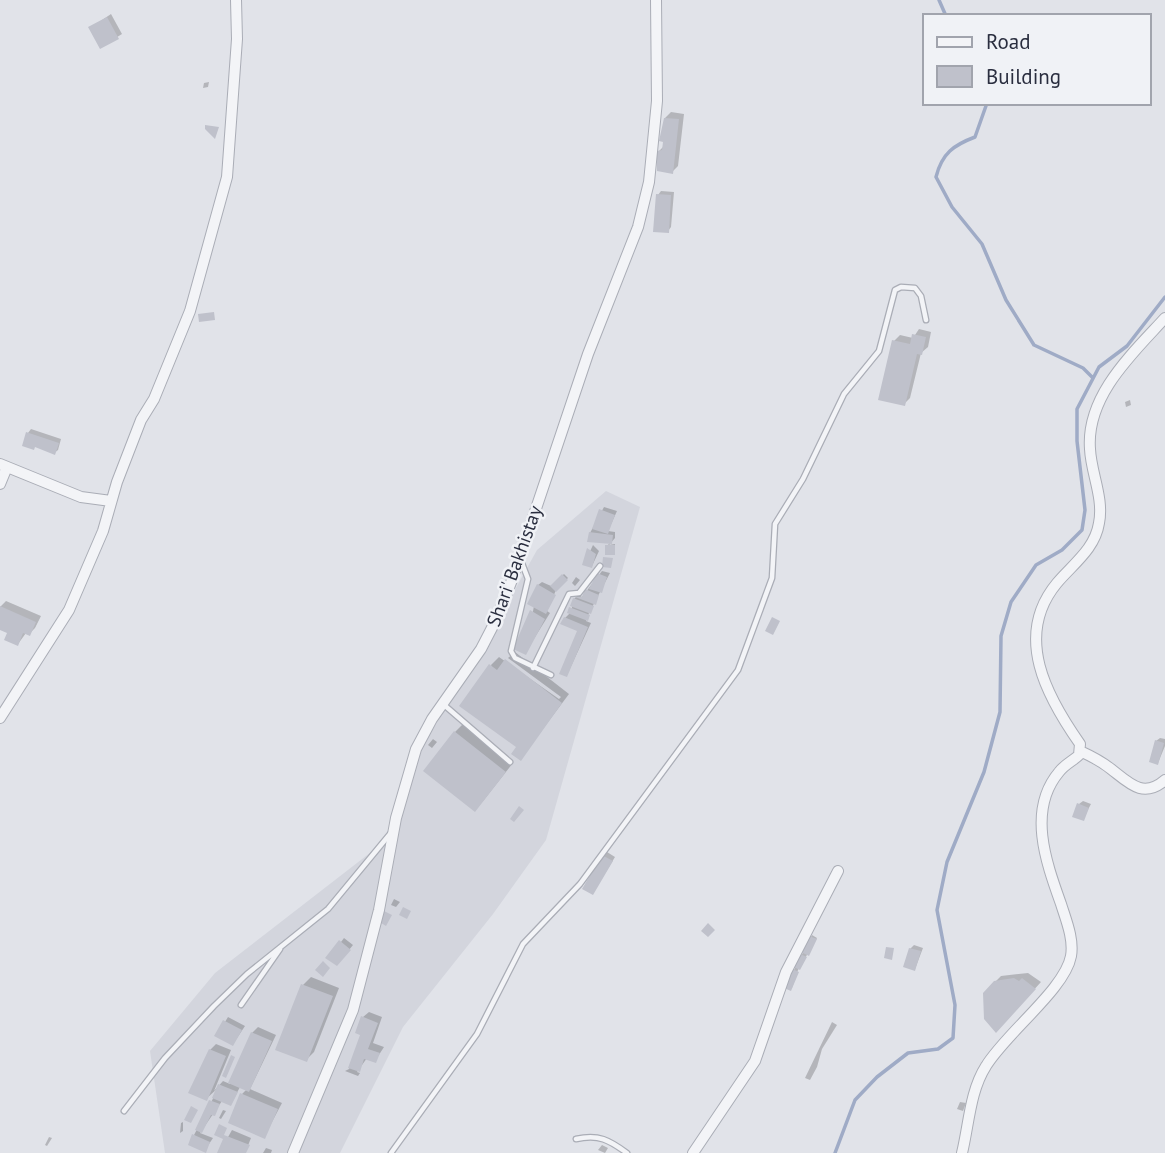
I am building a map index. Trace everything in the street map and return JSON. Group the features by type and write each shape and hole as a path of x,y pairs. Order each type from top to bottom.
{"street":[{"path":"0,718 69,610 103,531 110,501 141,420 154,399 177,346 227,177 237,39 236,0"},
{"name":"Shari' Bakhistay","path":"293,1153 353,1010 379,910 393,831 416,749 442,704 481,649 506,596 588,354 628,258 646,201 657,102 656,0"},
{"path":"961,1153 977,1081 1015,1028 1059,981 1070,960 1068,925 1051,877 1041,829 1048,788 1060,769 1080,751 1080,744 1041,677 1035,648 1036,632 1040,615 1052,591 1082,557 1099,524 1097,486 1090,449 1094,410 1110,383 1165,318"},
{"path":"0,484 4,466 81,497 110,501"},
{"path":"1080,751 1111,769 1133,788 1157,788 1165,780"},
{"path":"693,1153 755,1061 786,972 838,872"}],"lane":[{"path":"391,1153 477,1034 523,944 580,884 738,670 772,578 775,524 803,479 844,394 879,351 895,290 909,286 918,291 926,320"},
{"path":"519,557 528,579 511,652 514,658 551,675"},
{"path":"533,668 569,594 579,593 600,566"},
{"path":"442,704 510,762"},
{"path":"124,1111 165,1058 214,1006 328,909 393,831"},
{"path":"242,1004 285,943"},
{"path":"576,1139 591,1135 605,1137 627,1153"}],"shaded area":[{"path":"606,491 640,507 546,840 493,914 403,1027 340,1153 165,1153 150,1051 215,973 397,832 423,745 472,667 537,550"}],"building":[{"path":"107,17 119,39 100,49 88,27"},
{"path":"664,118 679,119 673,174 657,171 657,151 662,150 663,142 659,141"},
{"path":"205,125 219,127 215,139 205,129"},
{"path":"656,194 671,195 669,233 653,232"},
{"path":"214,312 215,320 199,322 198,314"},
{"path":"912,334 926,337 922,355 917,354 905,406 878,400 892,340 910,344"},
{"path":"26,432 59,443 55,455 35,447 34,450 22,446"},
{"path":"599,509 615,515 608,534 592,529"},
{"path":"589,532 613,535 612,544 587,542"},
{"path":"605,545 615,545 615,555 605,555"},
{"path":"587,548 596,554 592,568 582,565"},
{"path":"603,557 613,558 611,568 602,567"},
{"path":"597,573 607,577 602,593 589,589"},
{"path":"562,574 568,580 556,592 550,586"},
{"path":"537,584 556,595 546,614 527,604"},
{"path":"585,589 599,595 596,605 575,597 582,597"},
{"path":"573,598 594,606 591,614 570,606"},
{"path":"0,606 36,622 30,636 23,633 18,646 4,640 7,633 0,630"},
{"path":"569,607 590,615 588,621 567,613"},
{"path":"530,610 545,619 526,655 513,649"},
{"path":"564,617 588,627 567,677 559,674 577,631 560,624"},
{"path":"772,617 780,621 773,635 765,631"},
{"path":"505,659 562,703 521,761 511,754 516,747 459,706 489,664 497,670"},
{"path":"454,731 506,772 475,812 423,771"},
{"path":"1155,740 1164,743 1158,765 1149,762"},
{"path":"1077,803 1089,808 1084,821 1072,817"},
{"path":"519,806 524,810 514,822 510,819"},
{"path":"602,855 613,861 593,895 582,889"},
{"path":"403,907 411,911 407,919 399,915"},
{"path":"384,911 392,915 386,926 378,921"},
{"path":"708,923 715,930 708,937 701,931"},
{"path":"809,936 817,939 809,956 801,952"},
{"path":"339,940 351,950 337,966 325,958"},
{"path":"886,947 894,948 892,960 884,958"},
{"path":"909,948 921,951 915,971 903,967"},
{"path":"800,954 807,957 800,970 794,967"},
{"path":"323,961 330,968 323,977 315,970"},
{"path":"792,969 799,972 791,991 784,988"},
{"path":"1014,978 1019,981 1022,978 1036,989 996,1033 984,1019 983,993 994,981"},
{"path":"301,984 333,996 307,1062 275,1050"},
{"path":"361,1016 378,1023 368,1049 380,1053 376,1063 364,1059 360,1072 348,1068 360,1035 355,1033"},
{"path":"223,1020 242,1030 233,1046 214,1036"},
{"path":"251,1032 272,1041 249,1092 228,1083"},
{"path":"209,1049 226,1056 207,1101 188,1093"},
{"path":"231,1055 235,1057 226,1078 222,1076"},
{"path":"218,1084 238,1092 231,1106 212,1098"},
{"path":"240,1093 278,1109 265,1139 228,1123"},
{"path":"209,1100 220,1104 202,1133 195,1130"},
{"path":"191,1106 198,1110 191,1123 184,1120"},
{"path":"219,1124 227,1128 224,1135 250,1145 246,1153 217,1153 223,1139 214,1135"},
{"path":"192,1134 210,1142 206,1153 188,1145"}],"waterway":[{"path":"939,0 945,14"},
{"path":"986,105 975,137 961,143 945,156 936,177 952,207 982,244 1006,300 1034,345 1083,368 1092,377"},
{"path":"835,1153 855,1100 877,1077 908,1053 938,1049 953,1038 955,1005 937,910 947,862 984,772 1000,712 1001,636 1011,602 1036,565 1062,550 1082,530 1085,510 1077,441 1077,409 1099,367 1127,346 1165,297"}]}
